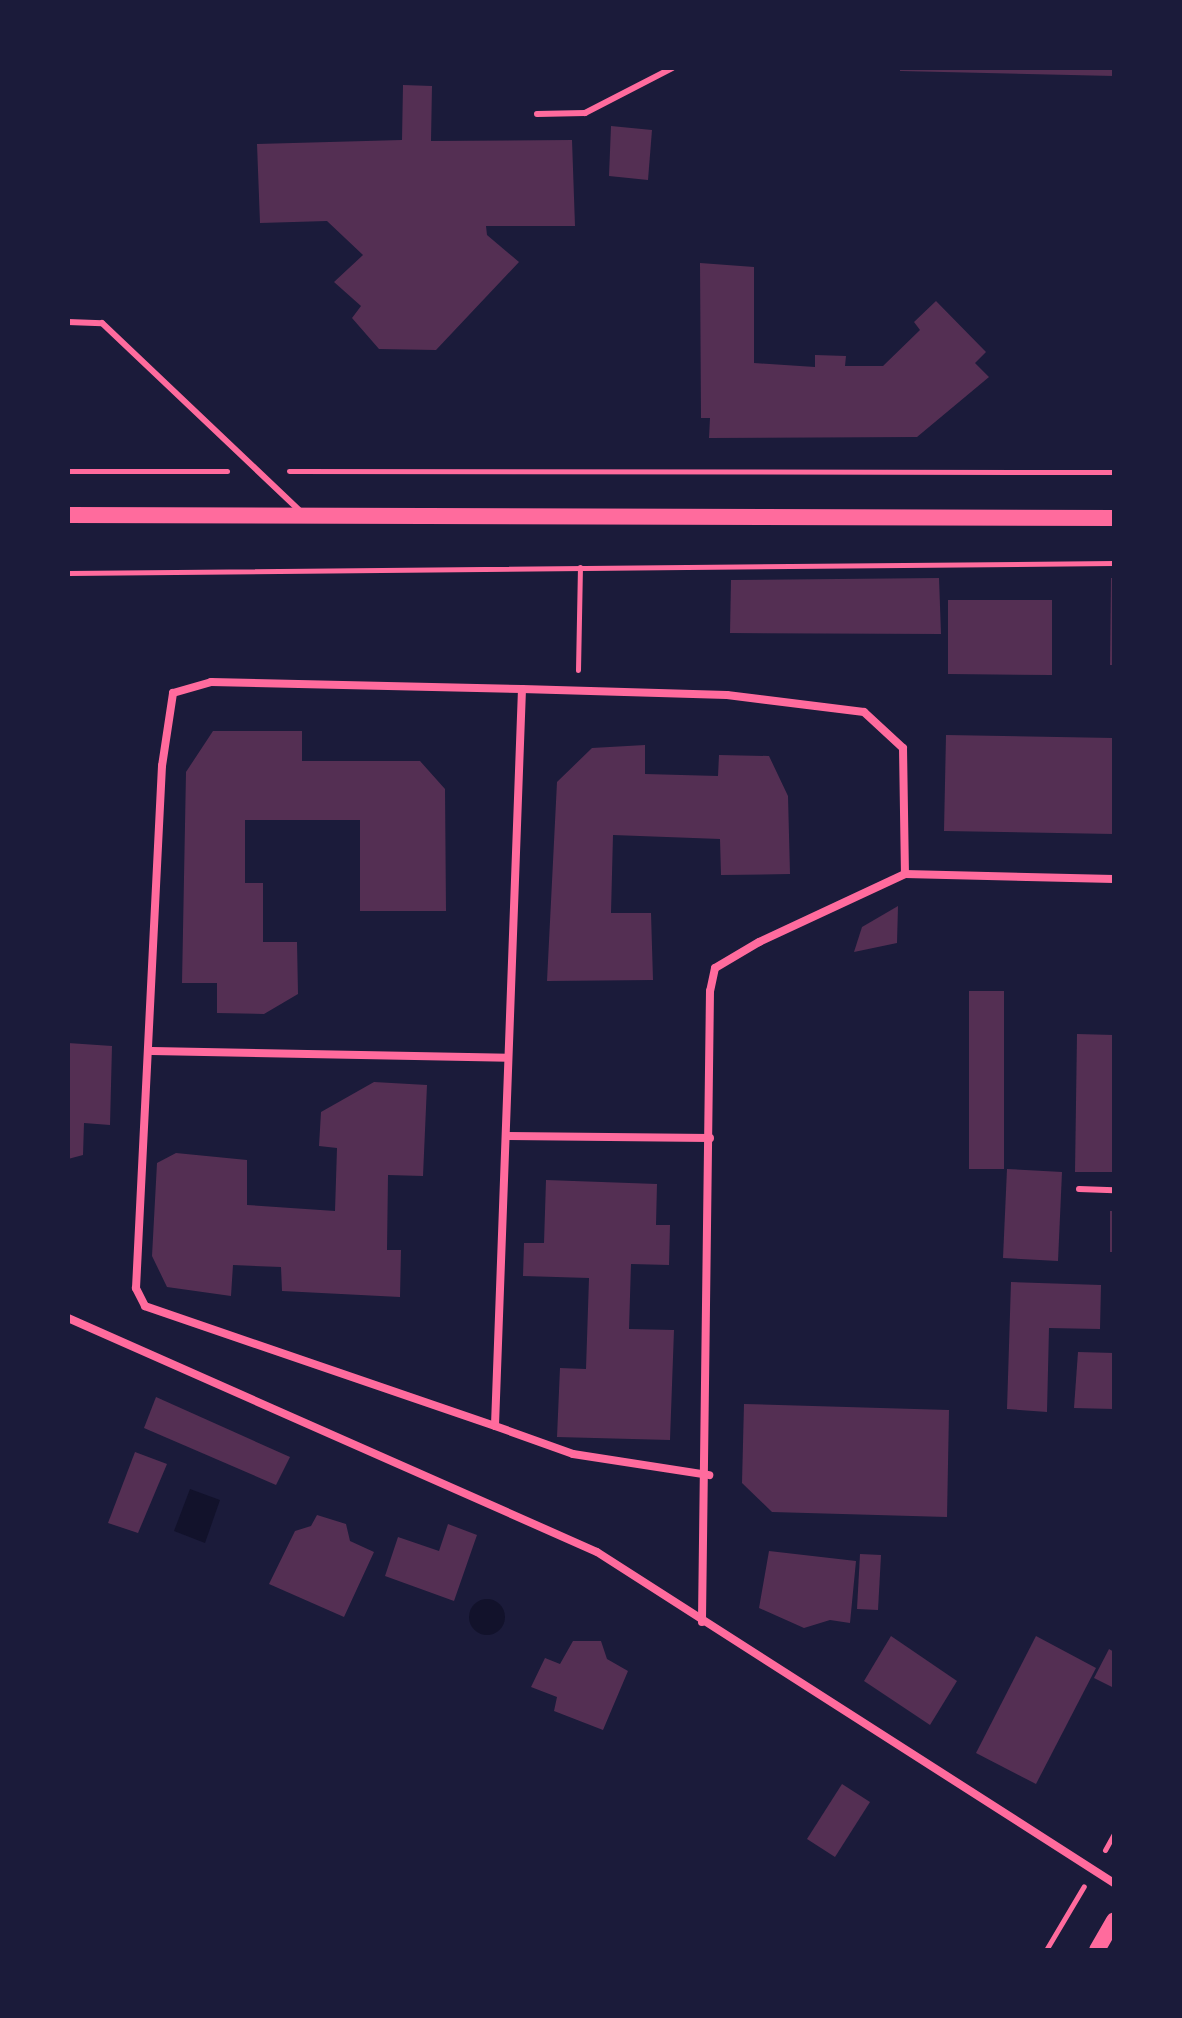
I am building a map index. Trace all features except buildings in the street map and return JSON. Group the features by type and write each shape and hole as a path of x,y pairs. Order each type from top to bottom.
{"main road":[{"path":"68,515 1114,518"},
{"path":"1097,1950 1114,1920"}],"street":[{"path":"709,1475 573,1454 145,1306 136,1288 152,1051 162,766 173,693 211,682 522,689 727,695 864,712 903,748 905,874"},
{"path":"495,1426 522,689"},
{"path":"702,1622 709,1475 710,1138 715,968 905,874 1114,879"},
{"path":"152,1051 508,1058"},
{"path":"508,1136 710,1138"},
{"path":"68,1318 597,1552 1114,1883"}],"lane":[{"path":"537,114 585,113 672,68"},
{"path":"68,322 102,323 305,515"},
{"path":"1079,1189 1114,1190"}],"path":[{"path":"68,471 1114,472"},
{"path":"68,573 1114,563"},
{"path":"577,691 580,567"},
{"path":"1046,1950 1093,1871"}],"shaded area":[{"path":"190,1489 220,1500 205,1543 174,1531"},
{"path":"487,1599 500,1604 505,1617 500,1630 487,1635 474,1630 469,1617 474,1604"}]}
